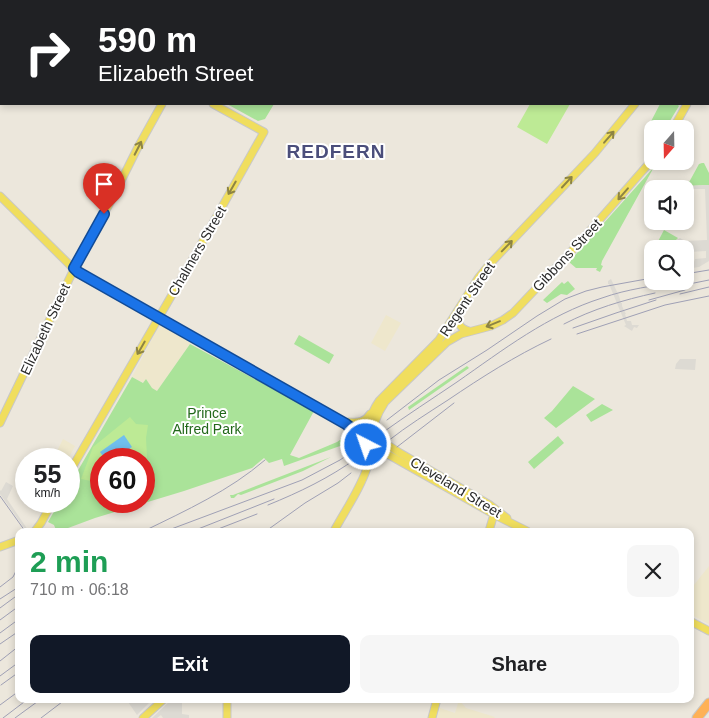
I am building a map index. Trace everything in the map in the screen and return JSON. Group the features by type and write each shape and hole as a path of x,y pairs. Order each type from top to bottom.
{"highway":[{"path":"697,718 709,704"},
{"path":"705,718 709,713"}],"main road":[{"name":"Elizabeth Street","path":"0,423 74,268 161,105"},
{"name":"Chalmers Street","path":"80,455 264,132 215,105"},
{"name":"Regent Street","path":"336,528 360,486 366,471 369,462 369,421 389,390 437,343 488,266 595,153 634,105"},
{"path":"678,120 686,105"},
{"name":"Gibbons Street","path":"469,331 491,326 503,320 514,311 580,242 644,169"},
{"path":"103,179 113,197"},
{"name":"Cleveland Street","path":"0,196 82,275 338,420 384,443 484,501 498,510 512,523"},
{"path":"459,309 458,321 460,326 469,331"},
{"name":"Regent Street","path":"377,409 442,346 457,335 469,331"},
{"path":"338,420 362,422 377,409"},
{"path":"377,409 377,429 384,443"},
{"name":"Regent Street","path":"366,471 364,465 369,437"},
{"name":"Cleveland Street","path":"369,437 388,454 522,528"},
{"path":"369,462 377,453 388,454"},
{"path":"484,501 494,514 490,528"},
{"path":"37,528 46,513"},
{"path":"0,547 15,541"},
{"path":"694,624 708,632"},
{"path":"143,718 160,703"},
{"path":"227,718 228,703"},
{"path":"432,718 437,703"}],"shaded area":[{"path":"709,185 709,261 694,268 695,259 706,258 706,251 694,252 694,241 707,240 705,189 694,189 694,186"},
{"path":"611,279 622,303 627,321 631,321 632,325 639,325 637,328 634,327 632,331 624,326 626,325 608,284 608,281"},
{"path":"386,315 401,323 385,351 371,343"},
{"path":"160,324 189,340 190,344 157,391 152,388 146,379 144,383 132,377"},
{"path":"680,359 696,359 695,370 675,369"},
{"path":"63,439 75,446 74,448 58,448"},
{"path":"6,482 13,486 7,499 27,528 24,528 0,494 0,490"},
{"path":"709,566 709,624 694,616 694,585"},
{"path":"129,703 149,703 137,715"},
{"path":"168,703 182,703 182,714 189,715 189,718 163,718 161,715 157,718 152,718"},
{"path":"458,703 462,703 466,708 495,717 437,718 440,708 455,713"}],"green space":[{"path":"229,105 273,105 265,119 258,121"},
{"path":"529,105 569,105 547,144 517,127"},
{"path":"659,105 679,106 670,120 652,120"},
{"path":"704,163 709,173 709,185 694,186 694,180 690,180 699,164"},
{"path":"652,170 647,180 644,180 644,185 602,261 601,265 603,266 600,272 596,270 597,268 576,268 569,262"},
{"path":"664,230 678,238 676,240 659,240"},
{"path":"568,281 575,289 567,295 561,294 547,303 543,300 562,282 564,284"},
{"path":"299,335 334,355 329,364 294,344"},
{"name":"Prince Alfred Park","path":"190,344 314,411 290,455 299,458 337,442 351,433 354,437 340,446 284,466 282,459 269,463 264,458 252,468 155,500 155,448 91,448 132,377 143,383 146,379 152,388 157,391"},
{"path":"467,366 469,368 409,410 408,407"},
{"path":"573,386 595,399 556,428 544,418"},
{"path":"602,404 613,410 591,422 586,415"},
{"path":"130,417 136,424 148,425 146,448 93,447"},
{"path":"558,436 564,443 534,469 528,462"},
{"name":"Prince Alfred Park","path":"90,450 90,513 111,513 68,528 55,528 54,525 48,522 53,513 80,513 80,467"},
{"path":"90,455 90,481 81,479"},
{"path":"331,457 303,471 231,498 230,495"}],"water":[{"path":"124,435 132,447 130,448 106,448"}],"tram line":[{"path":"0,496 23,528"},
{"path":"0,587 13,577 15,573"}],"railway":[{"path":"694,272 709,270"},
{"path":"387,420 439,380 565,299 602,287 644,279"},
{"path":"694,283 709,280"},
{"path":"680,294 709,287"},
{"path":"382,433 526,334 582,305 611,295 644,288"},
{"path":"649,300 685,290"},
{"path":"564,324 608,306 655,293"},
{"path":"577,334 665,305 709,296"},
{"path":"573,328 656,300"},
{"path":"388,441 486,375 524,352 551,339"},
{"path":"397,447 454,403"},
{"path":"174,528 302,480 340,460 356,449"},
{"path":"268,505 314,484 357,458"},
{"path":"150,528 222,491 265,460"},
{"path":"270,528 351,473"},
{"path":"201,528 274,499"},
{"path":"221,528 257,514"},
{"path":"0,599 15,589"},
{"path":"0,608 15,597"},
{"path":"0,620 15,609"},
{"path":"0,633 15,622"},
{"path":"0,644 15,634"},
{"path":"0,661 15,649"},
{"path":"0,676 15,665"},
{"path":"1,685 15,675"},
{"path":"0,705 15,694"},
{"path":"3,718 23,703"},
{"path":"15,718 36,703"},
{"path":"41,718 61,703"}],"district":[{"name":"REDFERN","path":"336,151"}],"route":[{"path":"104,214 74,268 78,272 346,424 366,440 366,445"}]}
